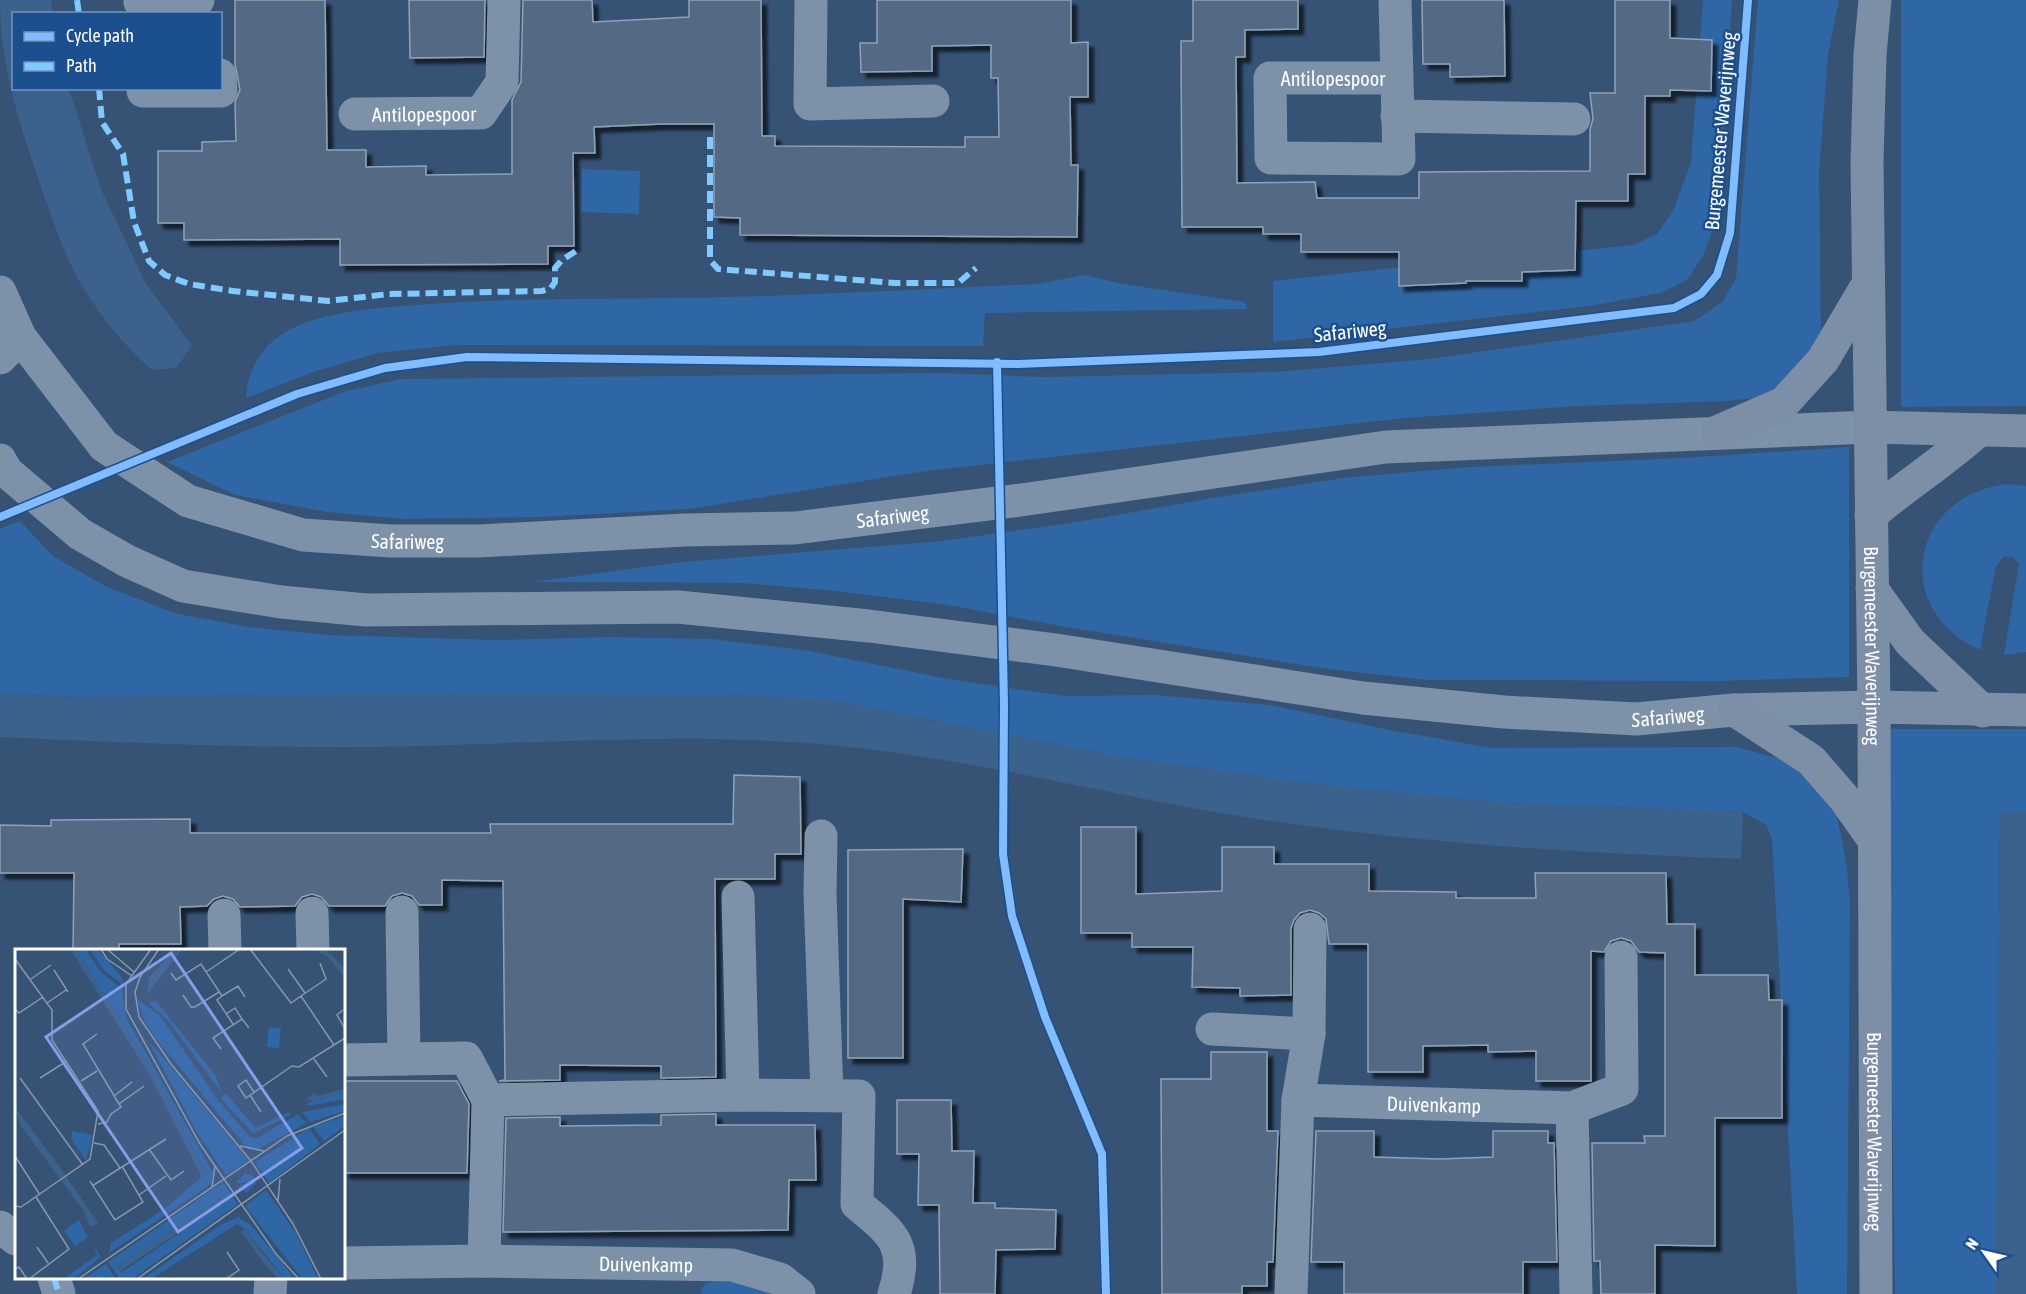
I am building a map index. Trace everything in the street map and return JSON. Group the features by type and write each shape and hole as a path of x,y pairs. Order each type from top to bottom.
{"main road":[{"name":"Burgemeester Waverijnweg","path":"1875,0 1870,55 1867,162 1874,707 1876,1294"},
{"path":"1717,432 1784,403 1823,360 1869,283"},
{"path":"1870,427 2026,431"},
{"path":"1870,515 1906,485 1944,461 1979,430"},
{"path":"1872,589 1910,642 1983,711"},
{"path":"1874,707 1983,711 2026,710"},
{"path":"1734,710 1811,759 1844,798 1874,840"}],"street":[{"path":"140,2 198,0"},
{"name":"Antilopespoor","path":"355,114 481,113 502,82 504,0"},
{"path":"811,0 810,104 933,101"},
{"name":"Antilopespoor","path":"1395,0 1398,159 1271,158 1270,78 1396,78"},
{"path":"142,91 221,90"},
{"name":"Antilopespoor","path":"1397,116 1574,118"},
{"name":"Safariweg","path":"0,292 7,346 104,446 189,501 303,535 390,541 479,541 685,530 795,528 1021,500 1386,447 1870,427"},
{"name":"Safariweg","path":"2,467 80,534 127,561 183,586 281,602 366,610 678,607 869,626 1056,650 1363,698 1504,712 1636,719 1734,710 1874,707"},
{"path":"821,836 820,894 826,1095"},
{"path":"738,897 743,1095"},
{"path":"402,912 404,1059"},
{"path":"312,913 313,949"},
{"path":"224,915 225,949"},
{"path":"1291,1294 1298,1100 1309,1034 1310,929"},
{"name":"Duivenkamp","path":"1298,1100 1572,1108 1622,1089 1621,957"},
{"path":"1212,1029 1309,1034"},
{"path":"345,1060 466,1058 488,1100 484,1261"},
{"path":"488,1100 743,1095 859,1096 857,1203 892,1234 902,1270 894,1294"},
{"path":"1572,1108 1576,1294"},
{"path":"0,1227 15,1238"},
{"name":"Duivenkamp","path":"345,1263 484,1261 732,1265 780,1279 799,1294"},
{"path":"54,1279 59,1294"},
{"path":"270,1294 271,1279"}],"shaded area":[{"path":"0,0 51,0 53,12 12,12 12,90 69,90 101,189 145,282 192,346 176,368 152,370 120,338 100,314 83,288 47,205 18,115 7,70"},
{"path":"1703,0 1732,0 1719,214 1703,256 1687,280 1661,293 1589,306 1273,342 1273,281 1393,268 1489,265 1565,252 1633,245 1657,234 1673,211 1691,162"},
{"path":"1758,0 1839,0 1828,54 1819,174 1821,331 1809,358 1794,376 1762,397 1728,401 1580,406 1405,418 926,471 689,509 543,517 402,519 327,512 235,495 167,462 346,391 401,379 940,373 1045,377 1274,372 1429,359 1694,321 1722,302 1736,279"},
{"path":"1901,0 2026,0 2026,406 1901,407"},
{"path":"582,169 640,171 639,214 581,212"},
{"path":"1084,275 1123,284 1245,302 1247,309 985,313 983,346 456,345 378,353 313,372 246,398 251,373 256,362 262,352 279,336 302,324 349,312 398,306 490,301 759,296 1037,284"},
{"path":"1849,447 1849,677 1716,681 1427,680 1328,669 1066,627 942,604 835,591 743,583 531,582 682,562 942,541 1077,522 1343,478 1468,467 1681,458"},
{"path":"2006,484 2026,486 2026,652 2004,655 2019,564 2013,557 2004,556 1996,566 1980,650 1952,632 1933,609 1924,583 1923,557 1932,532 1948,510 1973,493"},
{"path":"20,521 53,556 105,586 174,613 248,627 329,635 496,640 612,637 712,639 810,651 943,678 1064,696 1156,695 1270,705 1492,748 1736,747 1778,758 1811,779 1837,817 1846,860 1850,901 1847,1294 1797,1294 1772,839 1766,825 1743,812 1502,803 1323,785 1120,757 825,699 73,697 0,694 0,529"},
{"path":"432,693 734,695 825,699 1120,757 1323,785 1502,803 1743,812 1741,859 1495,846 1312,827 1194,808 907,754 791,742 637,739 331,747 189,745 0,737 0,694 73,697"},
{"path":"1887,729 2026,729 2026,812 2000,813 1996,1294 1895,1294"},
{"path":"2026,812 2026,1294 1996,1294 2000,813"},
{"path":"724,1281 748,1284 773,1294 702,1294 701,1289 706,1283"}],"building":[{"path":"235,0 325,0 327,150 366,150 366,167 426,166 426,175 512,174 512,100 521,82 523,0 592,0 593,22 689,17 689,0 761,0 762,136 775,136 775,146 965,147 965,137 999,137 998,78 991,78 991,45 932,46 932,71 861,72 860,43 877,43 877,0 1071,0 1071,43 1088,42 1088,97 1070,97 1071,165 1078,165 1077,237 740,235 740,218 714,217 714,124 661,124 594,127 595,153 573,153 574,246 548,246 548,264 340,265 340,239 184,240 184,223 158,223 158,151 202,151 202,142 236,141 235,102 240,90 235,64"},
{"path":"409,0 485,0 484,57 410,58"},
{"path":"1193,0 1298,0 1298,29 1245,30 1245,57 1236,57 1237,183 1315,182 1317,198 1419,198 1419,172 1590,171 1590,129 1593,119 1590,93 1615,93 1615,0 1670,0 1670,38 1712,40 1711,91 1670,90 1670,96 1645,96 1645,174 1628,174 1628,201 1576,201 1575,270 1522,272 1522,281 1466,281 1466,283 1399,286 1399,252 1301,252 1301,234 1263,234 1263,227 1182,227 1181,41 1193,41"},
{"path":"1422,0 1504,0 1505,76 1450,77 1450,64 1423,64"},
{"path":"734,775 800,777 801,854 775,854 775,879 715,879 716,1077 661,1078 661,1066 560,1065 560,1080 499,1081 505,1080 503,881 442,880 442,905 419,905 412,896 402,893 392,896 385,906 329,906 321,897 312,894 302,897 295,906 240,907 233,899 223,896 214,899 207,906 180,907 181,944 119,944 119,949 73,949 74,873 0,873 0,825 51,826 51,820 190,819 190,833 491,833 490,824 733,824"},
{"path":"1081,827 1136,827 1136,894 1222,891 1222,847 1274,847 1274,864 1369,864 1369,891 1456,892 1456,898 1536,898 1535,873 1666,873 1667,924 1695,924 1695,975 1768,975 1769,1000 1782,1000 1782,1118 1715,1118 1715,1246 1655,1245 1655,1294 1601,1294 1600,1261 1594,1261 1592,1143 1645,1143 1644,1136 1665,1136 1665,953 1639,952 1631,941 1621,938 1611,941 1604,952 1591,951 1591,1081 1536,1081 1536,1051 1488,1052 1488,1045 1423,1046 1423,1072 1368,1072 1368,944 1329,944 1326,919 1310,910 1300,913 1291,928 1291,995 1240,996 1240,988 1192,987 1193,947 1132,947 1132,933 1081,933"},
{"path":"963,849 961,902 903,899 903,1058 848,1058 848,850"},
{"path":"1211,1052 1267,1052 1267,1131 1278,1131 1273,1262 1267,1262 1267,1286 1242,1286 1242,1294 1162,1294 1161,1079 1211,1079"},
{"path":"345,1081 457,1081 469,1104 467,1173 345,1173"},
{"path":"897,1100 951,1100 952,1151 974,1151 973,1203 995,1203 995,1208 1056,1210 1055,1249 996,1250 995,1294 940,1294 939,1205 918,1205 919,1154 897,1154"},
{"path":"716,1114 716,1125 815,1125 816,1180 789,1180 788,1230 503,1232 506,1118 560,1117 560,1126 661,1125 661,1115"},
{"path":"1316,1131 1374,1131 1374,1157 1440,1159 1493,1157 1493,1131 1548,1131 1548,1143 1554,1143 1557,1262 1523,1262 1523,1294 1344,1294 1344,1262 1311,1262"}],"marked path":[{"path":"77,0 79,12"},
{"path":"99,90 102,122 123,154 134,222 149,261 165,275 189,284 328,301 389,294 542,291 551,288 555,282 555,268 562,260 579,249"},
{"path":"710,137 710,260 718,269 895,283 958,283 976,268"},
{"path":"54,1279 59,1294"}],"cycle path":[{"path":"0,517 297,394 385,368 467,357 1018,364 1319,352 1674,308 1701,294 1717,275 1730,233 1748,0"},
{"path":"997,362 1004,704 1003,854 1012,916 1045,1017 1102,1154 1106,1294"}]}
